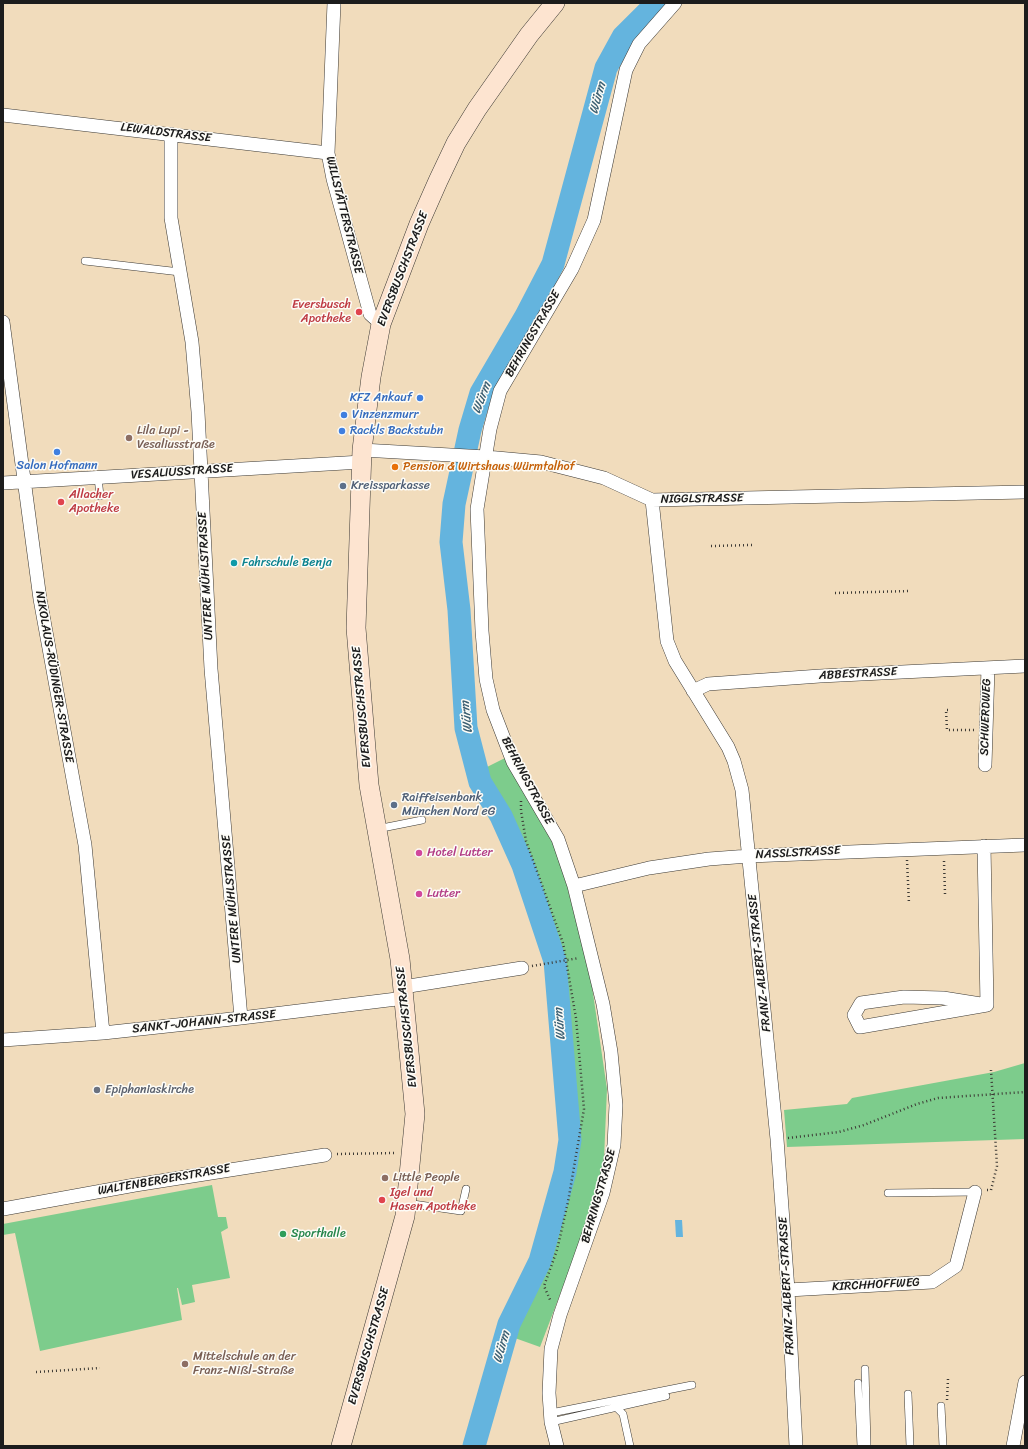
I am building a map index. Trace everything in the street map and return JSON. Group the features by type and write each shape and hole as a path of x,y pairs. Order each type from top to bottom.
{"main road":[{"name":"EVERSBUSCHSTRASSE","path":"341,1446 390,1273 404,1216 415,1114 400,959 369,784 356,628 362,456 371,377 381,324 419,224 456,144 500,76 529,35 555,3"}],"street":[{"name":"WILLSTÄTTERSTRASSE","path":"334,3 328,153 333,179 370,314 381,324"},
{"name":"BEHRINGSTRASSE","path":"557,1446 551,1417 549,1392 551,1349 560,1315 603,1193 614,1145 616,1105 611,1052 603,1004 574,886 558,839 513,762 499,728 486,678 479,586 477,509 481,457 500,390 572,269 594,220 626,70 639,44 675,3"},
{"name":"LEWALDSTRASSE","path":"3,115 328,153"},
{"name":"UNTERE MÜHLSTRASSE","path":"171,134 172,218 192,342 198,412 211,669 241,1018"},
{"name":"NIKOLAUS-RÜDINGER-STRASSE","path":"3,322 40,599 84,845 103,1033"},
{"name":"NIGGLSTRASSE","path":"362,456 443,455 541,462 604,478 652,500 1025,492"},
{"name":"VESALIUSSTRASSE","path":"3,483 200,471 362,456"},
{"name":"FRANZ-ALBERT-STRASSE","path":"652,500 665,634 672,656 719,732 734,761 742,790 777,1139 788,1290 796,1446"},
{"name":"ABBESTRASSE","path":"693,691 708,684 820,676 1025,666"},
{"name":"SCHWERDWEG","path":"985,765 988,668"},
{"name":"NASSLSTRASSE","path":"574,886 649,868 749,856 944,847 1025,845"},
{"path":"984,846 987,1005"},
{"name":"SANKT-JOHANN-STRASSE","path":"3,1040 103,1033 241,1018 404,993 522,968"},
{"path":"904,998 943,998 987,1005 860,1027 854,1015 861,1003 904,998"},
{"name":"WALTENBERGERSTRASSE","path":"3,1209 135,1185 325,1154"},
{"name":"KIRCHHOFFWEG","path":"788,1290 932,1282 956,1266 975,1192"},
{"path":"1013,1446 1025,1382"}],"lane":[{"path":"85,261 180,272"},
{"path":"98,477 100,496"},
{"path":"376,829 422,820"},
{"path":"406,1203 461,1211 466,1189"},
{"path":"888,1193 975,1192"},
{"path":"864,1369 868,1446"},
{"path":"858,1382 861,1446"},
{"path":"551,1417 692,1385"},
{"path":"908,1394 910,1446"},
{"path":"551,1417 617,1408 666,1396"},
{"path":"617,1408 623,1414 630,1446"},
{"path":"941,1409 943,1446"}],"path":[{"path":"712,546 752,545"},
{"path":"835,593 910,591"},
{"path":"948,710 946,710 947,730 986,730"},
{"path":"523,778 521,811 526,840 563,943 576,1018 584,1109 568,1202 557,1250 544,1286 554,1307 560,1315"},
{"path":"944,847 945,894"},
{"path":"907,849 909,904"},
{"path":"545,964 586,956"},
{"path":"975,1192 991,1190 997,1166 991,1070"},
{"path":"777,1139 839,1132 864,1126 917,1104 938,1098 1025,1092"},
{"path":"325,1154 412,1152"},
{"path":"36,1372 100,1368"},
{"path":"941,1409 947,1407 948,1379"}],"green space":[{"path":"505,758 561,851 569,894 589,966 607,1089 603,1182 540,1347 512,1337 526,1314 550,1251 573,1170 578,1119 571,1074 566,973 562,955 543,910 527,852 507,806 483,769"},
{"path":"1025,1063 1025,1139 787,1147 784,1110 847,1104 852,1098 994,1072"},
{"path":"212,1185 218,1217 226,1217 228,1228 221,1232 230,1278 192,1285 195,1302 182,1305 177,1288 182,1320 40,1351 15,1233 3,1235 3,1224"}],"water":[{"path":"675,1220 682,1220 683,1237 676,1237"}],"waterway":[{"name":"Würm","path":"474,1446 509,1324 540,1261 565,1172 570,1140 555,961 523,865 501,816 480,782 466,728 459,610 451,542 454,504 470,430 481,393 526,316 553,264 606,68 623,37 657,3"}],"place":[{"name":"Eversbusch Apotheke","path":"359,312"},
{"name":"KFZ Ankauf","path":"420,398"},
{"name":"Vinzenzmurr","path":"344,415"},
{"name":"Rackls Backstubn","path":"342,431"},
{"name":"Lila Lupi - Vesaliusstraße","path":"129,438"},
{"name":"Salon Hofmann","path":"57,452"},
{"name":"Pension & Wirtshaus Würmtalhof","path":"395,467"},
{"name":"Kreissparkasse","path":"343,486"},
{"name":"Allacher Apotheke","path":"61,502"},
{"name":"Fahrschule Benja","path":"234,563"},
{"name":"Raiffeisenbank München Nord eG","path":"394,805"},
{"name":"Hotel Lutter","path":"419,853"},
{"name":"Lutter","path":"419,894"},
{"name":"Epiphaniaskirche","path":"97,1090"},
{"name":"Little People","path":"385,1178"},
{"name":"Igel und Hasen Apotheke","path":"382,1200"},
{"name":"Sporthalle","path":"283,1234"},
{"name":"Mittelschule an der Franz-Nißl-Straße","path":"185,1364"}]}
